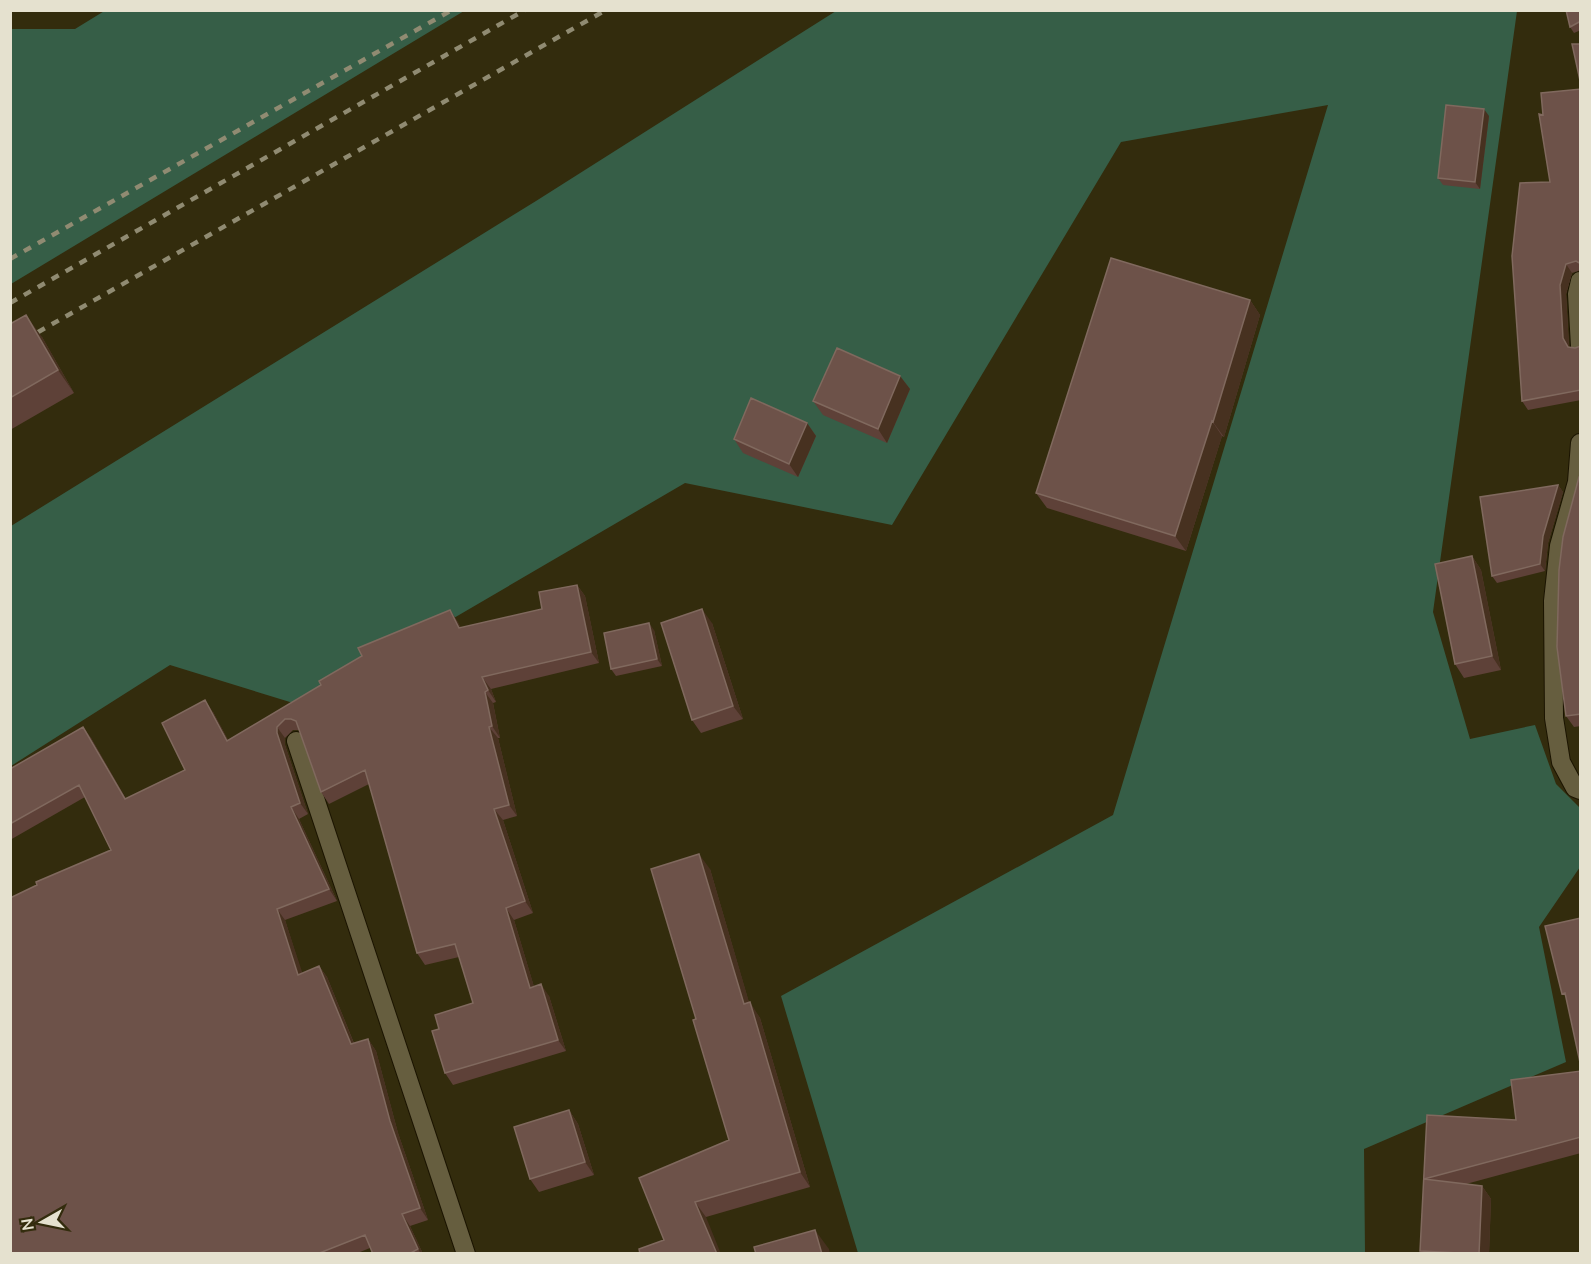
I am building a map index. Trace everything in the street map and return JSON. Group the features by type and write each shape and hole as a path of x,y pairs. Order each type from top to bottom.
{"street":[{"path":"1581,281 1577,294 1581,346"},
{"path":"1581,443 1577,482 1559,546 1553,601 1554,718 1561,762 1575,788 1581,790"},
{"path":"296,741 465,1254"}],"green space":[{"path":"106,10 464,11 11,284 11,29 75,29"},
{"path":"836,11 1517,11 1433,612 1470,739 1535,725 1556,784 1580,808 1580,867 1539,927 1566,1062 1364,1149 1365,1253 858,1253 781,996 1113,815 1328,105 1121,142 892,525 685,483 303,706 170,665 11,766 11,526 536,201"}],"building":[{"path":"1566,10 1581,10 1581,21 1570,27"},
{"path":"1572,44 1581,44 1581,85"},
{"path":"1581,89 1581,264 1576,261 1566,264 1560,285 1563,338 1568,347 1581,346 1581,390 1522,401 1512,256 1520,183 1550,182 1539,114 1543,115 1541,93"},
{"path":"1446,105 1484,109 1475,182 1438,178"},
{"path":"1111,258 1250,300 1175,536 1036,493"},
{"path":"26,315 58,370 10,398 10,324"},
{"path":"837,348 900,376 878,429 813,401"},
{"path":"751,398 807,423 789,464 734,439"},
{"path":"1579,477 1581,477 1581,714 1566,716 1557,647 1559,570 1563,537"},
{"path":"1558,485 1543,536 1540,564 1492,576 1480,497"},
{"path":"1472,556 1492,656 1455,664 1435,564"},
{"path":"577,585 591,652 482,677 488,690 485,692 492,726 489,727 509,805 494,809 525,901 506,908 530,988 541,984 558,1040 445,1073 432,1031 439,1029 435,1015 473,1003 455,944 417,953 365,770 321,792 296,721 285,719 277,727 300,803 291,807 329,889 277,909 298,975 319,966 351,1044 368,1039 390,1121 420,1208 402,1214 418,1249 409,1254 373,1254 365,1235 317,1254 10,1254 10,898 37,885 36,882 111,850 79,785 10,824 10,769 83,727 125,799 185,770 162,723 205,700 227,741 321,685 319,681 362,656 358,648 450,610 459,628 542,609 539,592"},
{"path":"702,609 733,706 692,720 661,623"},
{"path":"649,623 657,659 611,669 604,633"},
{"path":"699,854 744,1004 750,1002 800,1172 695,1202 717,1254 640,1254 639,1249 664,1240 639,1178 729,1140 651,869"},
{"path":"1581,918 1581,1067 1565,993 1562,994 1545,926"},
{"path":"1581,1071 1581,1137 1424,1179 1482,1186 1479,1254 1420,1251 1427,1115 1516,1120 1511,1080"},
{"path":"569,1110 585,1162 530,1179 514,1127"},
{"path":"815,1230 822,1254 756,1254 754,1247"}],"railway":[{"path":"10,259 452,10"},
{"path":"10,303 525,10"},
{"path":"10,348 606,10"}]}
